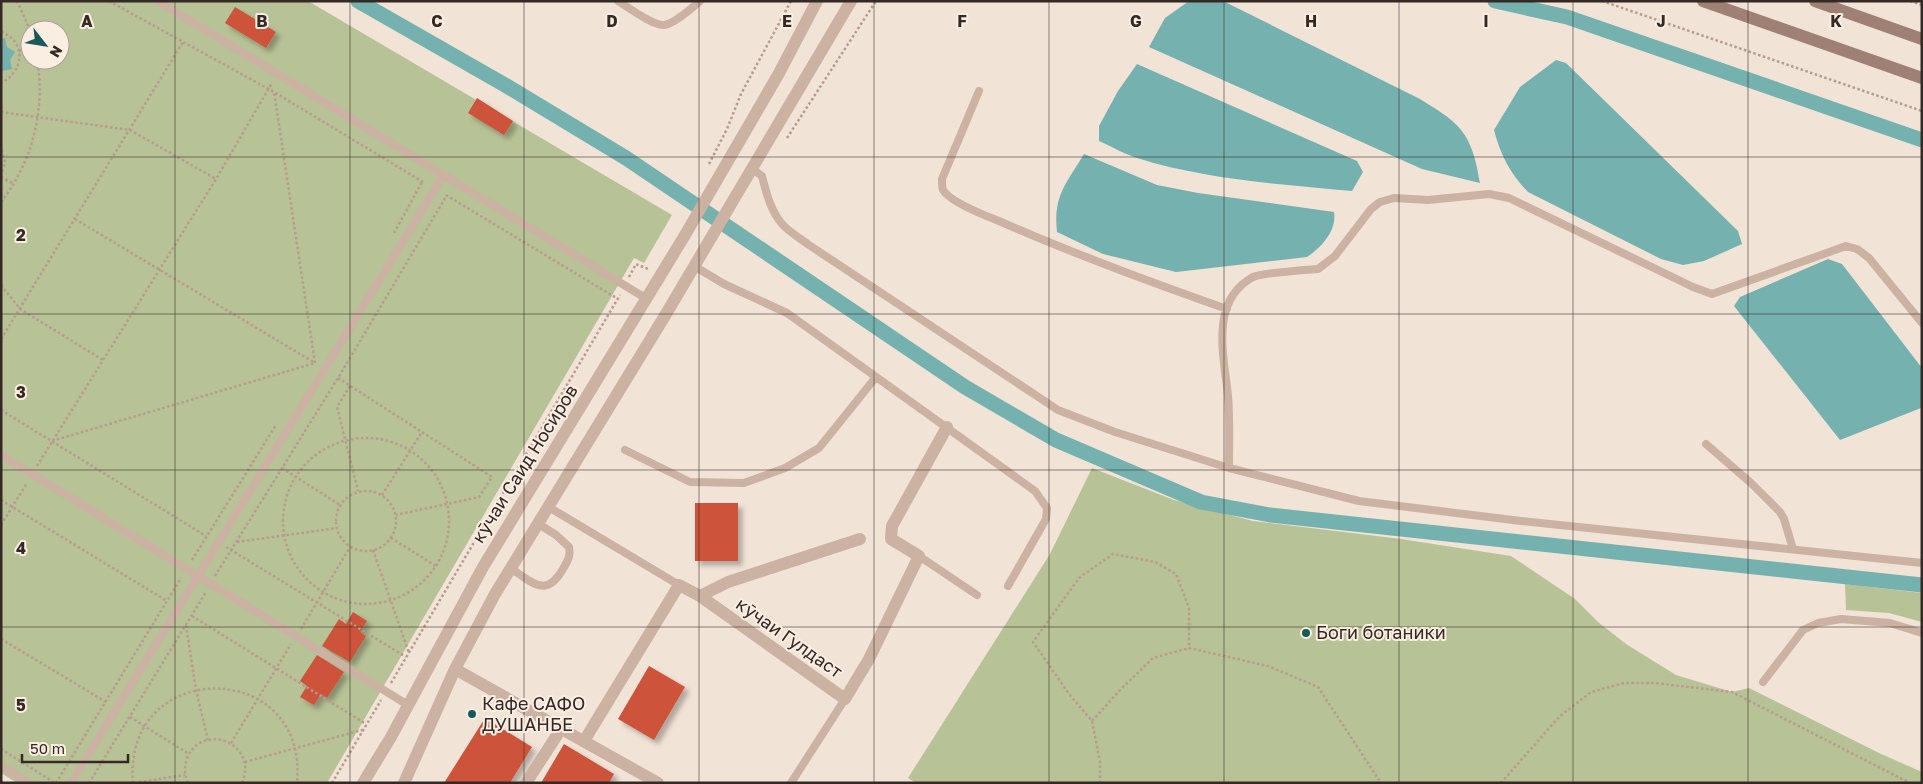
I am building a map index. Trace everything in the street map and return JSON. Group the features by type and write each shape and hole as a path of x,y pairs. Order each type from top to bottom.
{"main road":[{"path":"1703,1 1922,78"},
{"path":"1815,1 1922,39"}],"street":[{"name":"кӯчаи Саид Носиров","path":"364,783 468,593 685,236 778,75 817,1"},
{"path":"404,783 455,669 510,568 705,248 851,1"},
{"path":"845,699 869,659 919,556 891,539 892,526 947,427"},
{"path":"514,516 535,525"},
{"path":"700,596 728,582 860,539"},
{"path":"584,741 678,585"},
{"name":"кӯчаи Гулдаст","path":"678,585 700,596 845,699"},
{"path":"455,669 658,783"},
{"path":"526,783 561,728"}],"lane":[{"path":"158,1 647,299"},
{"path":"618,1 653,22 665,25 672,23 700,1"},
{"path":"979,91 942,179 943,190 949,196 969,208 1053,245 1121,272 1227,309"},
{"path":"751,168 762,176 770,202 783,225 1058,410 1115,432 1230,468 1359,501 1521,521 1922,563"},
{"path":"71,783 443,176"},
{"path":"1230,468 1228,397 1222,348 1222,325 1234,294 1254,276 1318,268 1324,265 1335,256 1370,209 1380,202 1394,198 1428,200 1489,194 1509,198 1693,287 1712,294 1846,246 1857,249 1869,258 1922,323"},
{"path":"694,266 724,284 787,313 1035,491 1047,508 1046,519 1008,586"},
{"path":"625,450 690,482 744,483 785,468 819,448 876,377"},
{"path":"1706,444 1750,482 1780,512 1784,519 1793,550"},
{"path":"1,455 408,704"},
{"path":"547,506 678,585"},
{"path":"510,568 537,585 545,587 554,582 562,571 569,558 569,547 556,535 535,525"},
{"path":"919,556 977,595"},
{"path":"1763,682 1803,630 1818,623 1841,619 1890,623 1922,633"},
{"name":"кӯчаи Гулдаст","path":"791,783 845,699"},
{"path":"1,766 29,783"}],"path":[{"path":"17,1 26,20"},
{"path":"109,1 269,89 618,299"},
{"path":"711,161 727,129 741,94 790,1"},
{"path":"783,144 854,32 876,1"},
{"path":"1602,1 1922,111"},
{"path":"1910,1 1922,5"},
{"path":"1,32 11,38 19,51 20,58 15,73 1,83"},
{"path":"1,339 183,42"},
{"path":"1,202 14,184 29,152 38,117 40,81 38,70"},
{"path":"1,525 216,179 277,75"},
{"path":"274,92 315,364"},
{"path":"1,112 130,130 216,179"},
{"path":"1,150 5,162 1,177 14,184"},
{"path":"394,233 422,182"},
{"path":"89,783 338,378 447,195"},
{"path":"75,219 315,364"},
{"path":"332,783 618,299 636,264 648,269 652,262"},
{"path":"1,285 20,309 104,360"},
{"path":"310,372 320,356"},
{"path":"52,442 315,364"},
{"path":"338,378 492,476 479,497 396,515"},
{"path":"350,386 337,407 358,491"},
{"path":"1,410 406,658"},
{"path":"1,749 56,783 186,569 279,421"},
{"path":"382,495 422,432"},
{"path":"359,438 385,440 410,450 430,468 438,479 447,504 449,514 448,536 436,566 430,575 414,589 390,600 372,604 360,604 334,598 323,592 312,584 295,564 289,552 285,536 285,508 289,492 296,477 317,454 346,441 359,438"},
{"path":"282,468 340,505"},
{"path":"367,490 382,495 391,504 396,515 396,523 391,538 373,550 358,550 350,547 344,542 337,528 337,513 340,505 345,499 358,491 367,490"},
{"path":"236,542 337,528"},
{"path":"391,538 436,566"},
{"path":"373,550 409,653"},
{"path":"1100,783 1100,762 1092,721 1069,694 1033,642 1079,578 1113,554 1155,562 1176,574 1189,608 1189,648"},
{"path":"186,624 196,690 208,740"},
{"path":"1,639 106,702"},
{"path":"1092,721 1153,658 1189,648 1268,666 1318,687 1381,783"},
{"path":"1501,783 1559,717 1591,692 1624,682 1655,683 1732,692 1910,783"},
{"path":"185,775 134,783 133,762 135,749 145,726 162,707 183,694 206,688 228,688 257,699 282,721 295,749 298,761 297,783"},
{"path":"130,717 189,754"},
{"path":"245,762 363,730"},
{"path":"188,783 185,768 189,754 194,748 208,740 223,740 230,743 242,754 246,770 242,783"}],"green space":[{"path":"1,1 308,1 672,215 644,263 634,258 327,783 17,783 1,773"},
{"name":"Боги ботаники","path":"1092,468 1174,500 1253,521 1401,539 1511,556 1575,599 1598,622 1626,644 1676,675 1732,692 1749,688 1879,753 1922,772 1922,783 916,783 908,778 1050,554"},
{"path":"1845,584 1922,593 1922,622 1889,613 1846,610"}],"water":[{"path":"1189,1 1223,1 1418,98 1454,122 1462,131 1473,152 1480,183 1422,169 1149,47 1165,18"},
{"path":"5,38 7,47 15,52 10,60 12,69 3,71 1,74 1,39"},
{"path":"1556,60 1566,63 1738,231 1742,244 1704,261 1683,265 1661,259 1528,192 1516,179 1507,164 1494,130 1520,87"},
{"path":"1137,64 1357,161 1363,172 1352,191 1244,180 1163,165 1132,156 1099,141 1099,126 1118,91"},
{"path":"1084,154 1157,185 1198,193 1334,212 1331,232 1323,243 1307,257 1176,272 1103,254 1057,232 1056,220 1059,199 1066,182"},
{"path":"1828,259 1842,264 1922,368 1921,408 1840,440 1734,306 1740,297"}],"building":[{"path":"235,7 276,32 266,48 225,23"},
{"path":"477,98 513,121 504,135 468,113"},
{"path":"695,503 738,503 738,561 695,561"},
{"path":"353,612 367,621 360,632 366,636 350,662 322,646 339,619 346,624"},
{"path":"317,655 344,672 327,698 321,694 314,705 300,697 307,686 300,681"},
{"path":"649,666 685,687 654,740 618,719"},
{"path":"485,718 532,747 510,783 444,783"},
{"path":"564,744 614,774 609,783 541,783"}],"waterway":[{"path":"358,1 505,85 626,158 965,387 1056,440 1201,502 1270,515 1922,585"},
{"path":"1495,1 1567,17 1922,140"}],"place":[{"name":"Боги ботаники","path":"1306,633"},
{"name":"Кафе САФО ДУШАНБЕ","path":"472,714"}]}
